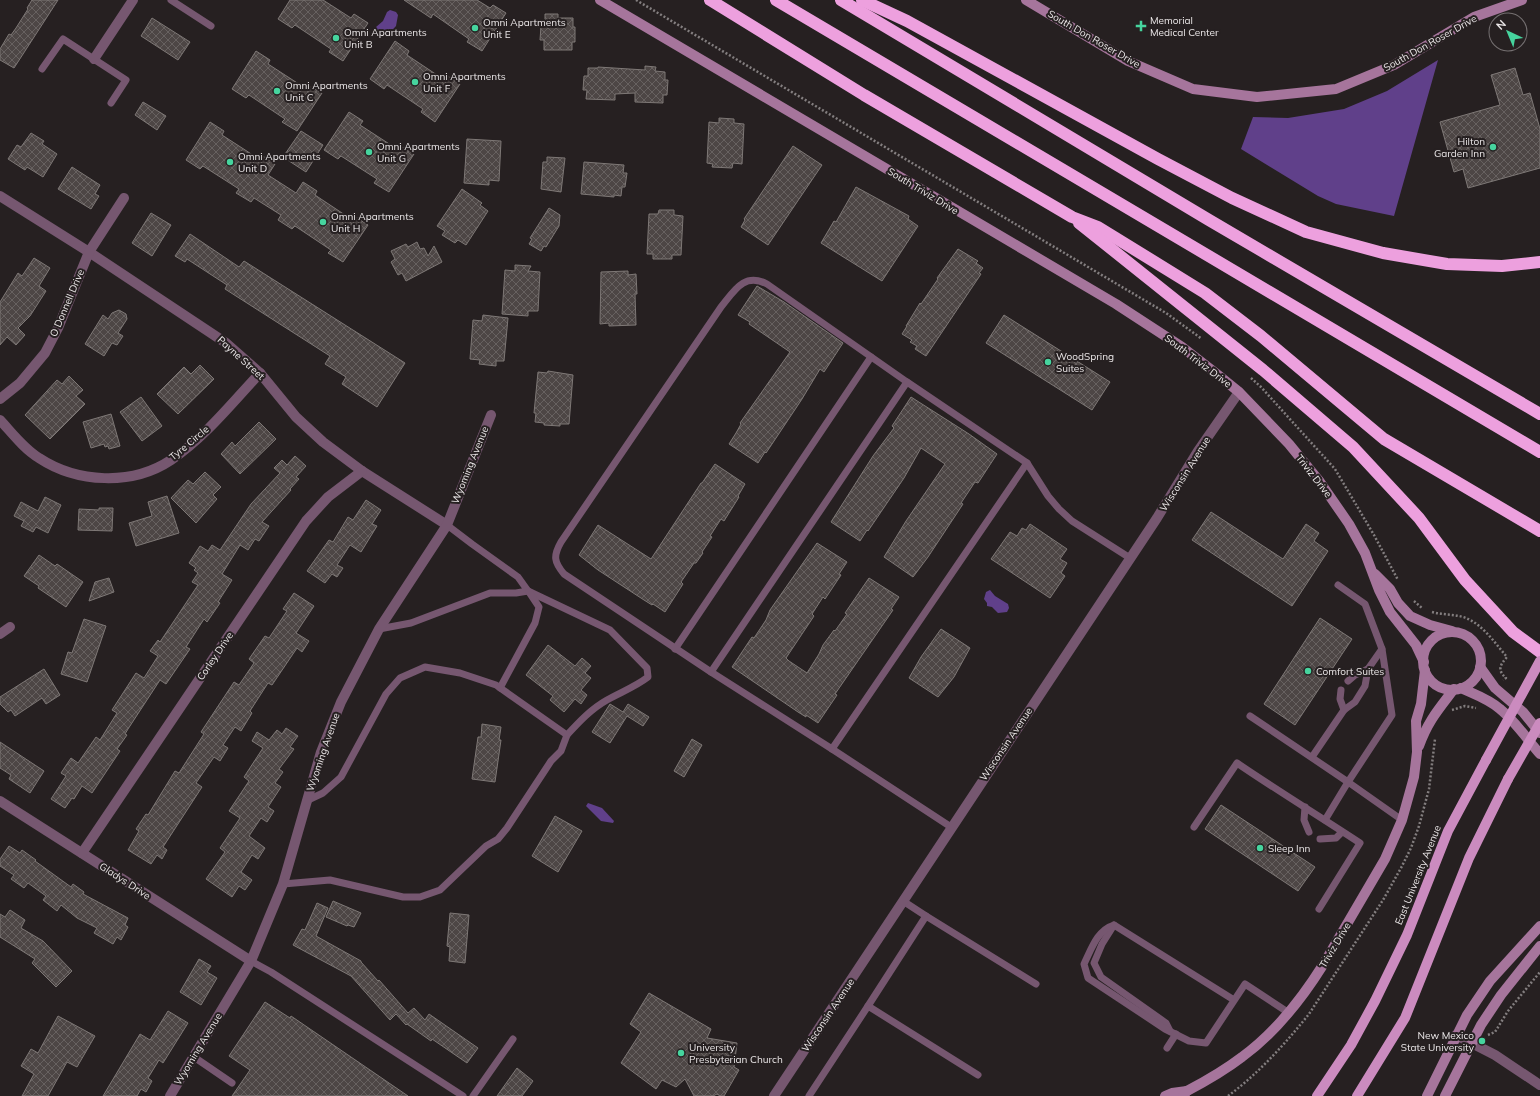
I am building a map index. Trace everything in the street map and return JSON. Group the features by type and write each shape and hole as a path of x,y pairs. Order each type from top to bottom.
{"highway":[{"path":"710,0 864,95 1072,217 1098,227 1205,293 1261,336 1384,439 1540,531"},
{"path":"776,0 1540,452"},
{"path":"841,0 1203,216 1540,414"},
{"path":"862,0 907,21 1219,190 1306,232 1383,253 1447,264 1502,266 1540,262"},
{"path":"1072,217 1263,370 1353,447 1419,518 1465,580 1513,632 1540,652"}],"main road":[{"name":"East University Avenue","path":"1317,1096 1351,1045 1375,1001 1407,935 1448,831 1540,661"},
{"path":"1357,1096 1405,1018 1469,858 1508,779 1540,723"}],"street":[{"path":"94,59 133,0"},
{"name":"South Triviz Drive","path":"600,0 1116,304 1182,347 1239,392"},
{"name":"South Don Roser Drive","path":"1026,0 1128,61 1193,89 1257,97 1336,89 1394,65 1474,17 1522,0"},
{"name":"Payne Street","path":"0,196 89,252 226,343 260,374 296,417 323,442 362,472 447,525"},
{"name":"O Donnell Drive","path":"0,399 20,383 45,352 58,328 89,252 124,198"},
{"name":"Tyre Circle","path":"0,420 37,458 60,470 86,477 116,479 143,473 170,460 198,438 260,374"},
{"name":"Wisconsin Avenue","path":"774,1096 1130,558 1198,451 1239,392"},
{"name":"Triviz Drive","path":"1239,392 1284,439 1320,482 1349,524 1365,552 1379,590 1388,606 1416,645 1424,666 1421,704 1416,721 1417,752"},
{"name":"Wyoming Avenue","path":"172,1095 251,962 283,884 321,752 341,702 379,629 447,525 491,415"},
{"name":"Corley Drive","path":"82,853 306,521 328,497 362,472"},
{"name":"Triviz Drive","path":"1373,571 1390,589 1398,603 1410,616 1430,625 1458,633"},
{"path":"0,634 10,627"},
{"path":"1457,689 1468,685 1474,680 1480,667 1480,652 1472,639 1458,633 1443,634 1431,642 1423,655 1424,666 1428,676 1439,686 1457,689 1487,700 1500,708 1540,754"},
{"path":"1480,667 1495,688 1523,712 1540,732"},
{"name":"Triviz Drive","path":"1165,1096 1172,1093 1185,1094 1244,1056 1289,1013 1313,982 1385,859 1402,820 1412,783 1417,752 1424,731 1433,715 1457,689"},
{"name":"Gladys Drive","path":"0,801 251,962"},
{"path":"1427,1096 1467,1015 1490,981 1540,926"},
{"path":"1445,1096 1481,1025 1501,995 1539,948"},
{"path":"1456,1035 1495,1055 1540,1086"}],"lane":[{"path":"171,0 211,26"},
{"path":"42,69 63,39 126,80 111,103"},
{"path":"951,827 675,649 564,574 558,566 555,556 557,549 721,307 737,287 751,280 758,280 767,284 907,382 1027,463 1048,496 1072,521 1130,558"},
{"path":"675,649 872,357"},
{"path":"711,672 907,382"},
{"path":"832,749 1027,463"},
{"path":"447,525 518,577 539,607 535,623 500,688"},
{"path":"1325,820 1392,714 1382,649 1365,604 1338,585"},
{"path":"283,884 330,880 403,897 420,897 440,890 486,846 498,839 507,828 551,761 561,751 567,735 591,711 606,700 639,684 648,677 647,668 610,630 528,591 490,594 411,623 379,629"},
{"path":"1312,757 1344,710 1355,702 1365,686 1368,669 1382,649"},
{"path":"306,801 322,793 341,777 386,694 400,678 425,667 460,673 496,685 567,735"},
{"path":"1348,680 1368,669"},
{"path":"1341,690 1340,699 1344,710"},
{"path":"1250,716 1402,820"},
{"path":"1194,827 1237,763 1287,797 1325,820 1360,843 1319,909"},
{"path":"1305,807 1304,820 1309,832"},
{"path":"1320,839 1336,838 1342,832"},
{"path":"903,901 1036,984"},
{"path":"809,1096 926,916"},
{"path":"1234,1000 1114,925 1107,927 1097,937 1084,964 1088,978 1173,1033 1189,1041 1206,1043 1245,984 1289,1013"},
{"path":"1114,925 1102,944 1094,963 1102,977 1166,1023 1173,1033"},
{"path":"251,962 271,972 463,1096"},
{"path":"868,1006 978,1075"},
{"path":"1168,1048 1173,1033"},
{"path":"473,1096 513,1039"},
{"path":"194,1057 232,1083"}],"path":[{"path":"1503,681 1506,678 1500,669 1501,664 1507,657"},
{"path":"1495,1032 1508,1012 1540,972"}],"shaded area":[{"path":"390,10 396,12 398,15 396,26 387,36 381,37 377,34 376,27 383,21 387,12"},
{"path":"1438,60 1394,216 1336,204 1318,196 1241,149 1253,117 1288,118 1344,109 1387,91"},
{"path":"990,590 995,596 1008,604 1009,608 1007,612 998,613 992,607 987,606 984,599 986,592"},
{"path":"588,803 602,808 614,821 613,823 601,821 586,806"}],"building":[{"path":"32,0 58,0 14,68 0,60 0,49 9,34 11,35 16,28"},
{"name":"Omni Apartments Unit B","path":"290,0 323,0 351,18 354,14 368,23 343,61 329,52 331,49 295,25 292,28 278,19"},
{"name":"Omni Apartments Unit E","path":"404,0 477,0 490,8 493,5 506,13 482,51 467,42 469,39 433,14 431,18"},
{"path":"545,14 558,14 558,18 573,18 573,27 575,27 575,42 572,42 572,50 544,50 544,40 540,40 541,26 545,26"},
{"path":"152,18 190,42 178,60 141,36"},
{"name":"Omni Apartments Unit F","path":"395,41 409,51 407,55 443,79 446,75 460,84 435,122 421,112 423,109 387,85 384,89 370,79"},
{"name":"Omni Apartments Unit C","path":"256,51 270,60 268,64 305,88 307,85 322,93 297,131 282,122 285,119 249,95 246,98 232,89"},
{"path":"645,66 656,67 655,71 665,72 665,80 668,80 667,95 663,95 663,103 635,102 635,93 615,94 615,100 586,99 587,90 583,90 584,76 588,76 588,68 598,67 645,70"},
{"name":"Hilton Garden Inn","path":"1515,68 1523,95 1530,93 1540,129 1540,168 1468,188 1463,169 1454,172 1440,122 1500,105 1491,75"},
{"path":"143,102 166,116 157,130 135,115"},
{"name":"Omni Apartments Unit G","path":"349,112 363,121 360,125 397,149 400,146 414,154 389,192 374,183 377,179 341,156 338,159 324,150"},
{"path":"719,118 734,119 734,123 744,124 742,164 733,163 732,168 712,167 713,164 707,163 709,122 719,123"},
{"path":"210,122 224,131 222,135 259,159 261,155 275,164 268,175 296,193 303,182 317,191 315,195 351,219 354,216 368,225 343,262 328,253 331,250 295,226 292,229 278,220 281,215 254,198 251,202 236,193 239,189 203,166 200,169 186,160"},
{"path":"301,131 323,145 306,172 283,157"},
{"path":"31,133 44,141 42,144 57,154 43,177 27,167 25,170 8,159 17,145 21,147"},
{"path":"467,139 501,141 499,181 489,180 489,185 464,183"},
{"path":"793,146 822,165 768,245 741,227 745,220 744,219"},
{"path":"547,157 565,158 561,192 541,189 543,162 547,162"},
{"path":"584,162 624,165 623,173 627,173 625,187 622,187 621,196 614,195 614,197 581,194"},
{"path":"72,167 100,185 95,194 99,196 91,209 58,189"},
{"path":"856,187 909,216 908,219 918,226 882,281 821,243 834,221 836,222"},
{"path":"462,189 482,203 480,205 488,211 466,245 458,240 455,243 442,235 445,231 437,226"},
{"path":"549,208 560,215 559,226 546,247 544,246 541,251 529,244 532,239 530,238"},
{"path":"659,210 674,210 674,215 683,216 681,255 672,255 672,259 653,259 653,254 647,254 649,214 658,214"},
{"path":"151,213 171,225 152,256 132,243"},
{"path":"190,234 239,267 244,261 405,363 377,407 342,384 346,377 325,364 330,356 225,289 227,285 187,259 185,262 175,256"},
{"path":"417,242 420,249 424,248 428,256 434,246 442,262 406,281 402,273 398,275 391,262 395,259 391,251 406,244 408,247"},
{"path":"958,249 978,261 976,263 983,268 979,273 981,274 926,356 915,349 917,346 910,342 912,340 902,334 920,303 921,304 938,279 937,278"},
{"path":"34,258 50,268 39,286 46,291 30,316 18,328 25,335 16,345 7,337 0,345 0,302 18,273 22,276"},
{"path":"515,265 531,266 528,271 540,272 538,311 528,311 528,316 502,314 505,270 515,271"},
{"path":"628,271 628,275 636,274 636,325 609,326 609,323 600,324 601,272"},
{"path":"757,286 784,302 843,343 824,372 820,369 802,399 758,463 729,444 741,424 740,423 790,352 749,324 750,322 738,315"},
{"path":"119,310 126,314 127,319 118,333 123,336 117,345 112,343 104,356 85,344 103,315 108,319 112,313"},
{"path":"483,315 508,318 504,361 496,361 496,366 479,364 480,360 470,359 473,320 482,321"},
{"name":"WoodSpring Suites","path":"1004,315 1110,382 1092,410 986,343"},
{"path":"200,365 214,379 178,414 157,394 184,367 191,374"},
{"path":"548,371 573,375 569,424 560,424 560,426 544,425 544,423 535,422 536,413 534,413 538,372 547,373"},
{"path":"69,376 83,390 76,396 85,404 50,439 25,415 57,380 62,384"},
{"path":"141,397 162,426 142,441 120,412"},
{"path":"911,397 969,434 997,454 978,483 975,482 961,503 963,504 913,577 884,557 906,521 945,464 921,448 904,478 860,541 831,522 873,456 894,428 892,426"},
{"path":"111,414 120,446 109,449 108,446 105,447 104,444 91,448 83,422"},
{"path":"259,422 276,439 240,474 221,454 232,442 235,446"},
{"path":"295,456 306,466 296,477 299,479 262,522 269,526 259,541 255,539 248,550 240,545 222,574 232,580 218,602 220,603 207,622 204,619 186,647 190,649 166,684 160,680 125,734 127,735 117,749 120,751 92,793 82,786 74,799 72,798 65,808 51,799 66,776 61,773 71,758 78,763 96,737 100,740 117,713 112,710 136,673 144,678 158,656 150,651 158,640 160,642 198,585 192,582 198,573 194,570 196,568 189,563 200,546 208,551 212,545 220,550 251,504 280,473 274,468 282,460 287,465"},
{"path":"715,464 745,484 724,521 721,519 710,536 712,537 702,552 703,553 681,582 683,584 665,612 598,570 579,555 598,525 651,559"},
{"path":"205,472 221,487 213,495 217,499 196,523 171,498 188,480 193,484"},
{"path":"167,496 179,533 136,546 129,523 152,516 148,502"},
{"path":"45,497 61,505 48,533 36,527 33,532 21,526 24,521 14,516 21,502 38,511"},
{"path":"366,500 381,510 372,524 377,526 361,552 350,545 337,565 343,568 337,577 332,574 325,583 307,571 329,540 333,542 348,517 353,520"},
{"path":"99,508 113,508 112,531 78,530 79,509 99,510"},
{"path":"1211,512 1283,559 1306,524 1319,533 1314,541 1328,551 1292,606 1192,540"},
{"path":"1030,524 1067,549 1060,559 1067,563 1061,573 1065,576 1050,598 991,559 1010,532 1017,536 1022,528 1026,530"},
{"path":"817,543 847,562 839,574 841,575 825,599 823,597 812,614 814,616 786,658 807,673 823,645 847,614 845,613 869,578 899,597 891,609 893,610 835,694 837,695 818,723 806,715 806,717 798,712 732,667 752,637 754,638 766,620 770,610"},
{"path":"39,555 55,566 57,564 83,582 66,607 38,588 39,586 24,576"},
{"path":"109,578 114,592 89,601 95,582"},
{"path":"294,593 314,606 296,633 309,641 302,652 297,648 272,685 268,683 250,711 252,713 241,731 235,727 223,745 228,748 220,761 214,757 196,783 202,787 163,847 167,850 162,859 157,855 151,864 128,850 139,831 136,829 146,814 148,815 175,771 179,773 204,734 201,732 234,682 239,685 254,663 249,659 265,636 269,638 287,611 283,609"},
{"name":"Comfort Suites","path":"1320,618 1352,639 1295,725 1264,704"},
{"path":"84,619 106,626 87,682 61,674 68,652 72,653"},
{"path":"941,629 970,648 954,677 938,697 909,678 921,657"},
{"path":"548,645 575,666 582,658 591,666 585,673 591,678 581,690 587,695 581,704 575,699 564,712 550,700 553,696 526,675"},
{"path":"44,669 60,695 46,704 42,698 15,716 11,710 8,712 0,704 0,697"},
{"path":"610,704 623,712 628,704 649,717 643,726 627,716 610,743 592,732"},
{"path":"482,724 501,727 499,740 501,740 495,782 472,779 478,737 481,737"},
{"path":"286,728 298,736 290,747 294,749 279,769 283,772 275,783 281,787 268,807 274,811 267,822 261,818 249,836 265,848 258,859 252,855 241,872 252,880 245,890 239,886 232,897 206,879 225,852 220,848 240,818 229,811 249,781 244,777 263,748 252,741 257,732 269,740 277,730 282,734"},
{"path":"692,739 702,745 684,777 674,771"},
{"path":"0,742 44,771 30,793 9,779 11,775 0,768"},
{"name":"Sleep Inn","path":"1221,805 1315,867 1298,891 1205,829"},
{"path":"555,816 582,831 558,872 532,856"},
{"path":"9,846 20,853 22,850 71,887 73,884 84,892 83,894 128,918 125,925 128,927 121,940 117,937 113,944 94,933 97,928 77,918 61,905 57,911 43,900 46,896 28,883 24,888 11,879 14,875 0,866 0,859"},
{"path":"333,901 361,913 354,927 347,926 326,917"},
{"path":"317,903 328,908 316,936 361,961 408,1013 414,1008 425,1020 429,1014 478,1048 467,1063 432,1039 431,1041 407,1024 406,1025 396,1014 390,1020 351,976 293,945 302,929 305,930"},
{"path":"10,910 25,920 21,928 43,941 72,971 56,987 32,963 35,959 0,937 0,914 5,917"},
{"path":"450,913 469,915 465,963 449,961 450,947 447,946"},
{"path":"199,959 211,966 207,972 217,978 201,1005 180,992"},
{"name":"University Presbyterian Church","path":"649,993 711,1029 707,1038 737,1043 734,1067 739,1070 724,1096 717,1094 713,1096 694,1096 685,1079 676,1087 662,1080 656,1089 621,1063 641,1032 630,1024"},
{"path":"265,1002 290,1018 291,1016 408,1096 232,1096 250,1070 229,1056"},
{"path":"168,1011 188,1023 163,1063 159,1060 148,1078 152,1081 146,1092 141,1089 137,1096 103,1096 140,1034 150,1040"},
{"path":"58,1016 95,1036 77,1067 67,1062 48,1096 22,1096 34,1074 21,1066 31,1049 38,1053"},
{"path":"517,1068 533,1081 522,1096 497,1096"}],"place":[{"name":"Memorial Medical Center","path":"1141,26"},
{"name":"Omni Apartments Unit E","path":"475,28"},
{"name":"Omni Apartments Unit B","path":"336,38"},
{"name":"Omni Apartments Unit F","path":"415,82"},
{"name":"Omni Apartments Unit C","path":"277,91"},
{"name":"Hilton Garden Inn","path":"1493,147"},
{"name":"Omni Apartments Unit G","path":"369,152"},
{"name":"Omni Apartments Unit D","path":"230,162"},
{"name":"Omni Apartments Unit H","path":"323,222"},
{"name":"WoodSpring Suites","path":"1048,362"},
{"name":"Comfort Suites","path":"1308,671"},
{"name":"Sleep Inn","path":"1260,848"},
{"name":"New Mexico State University","path":"1482,1041"},
{"name":"University Presbyterian Church","path":"681,1053"}]}
